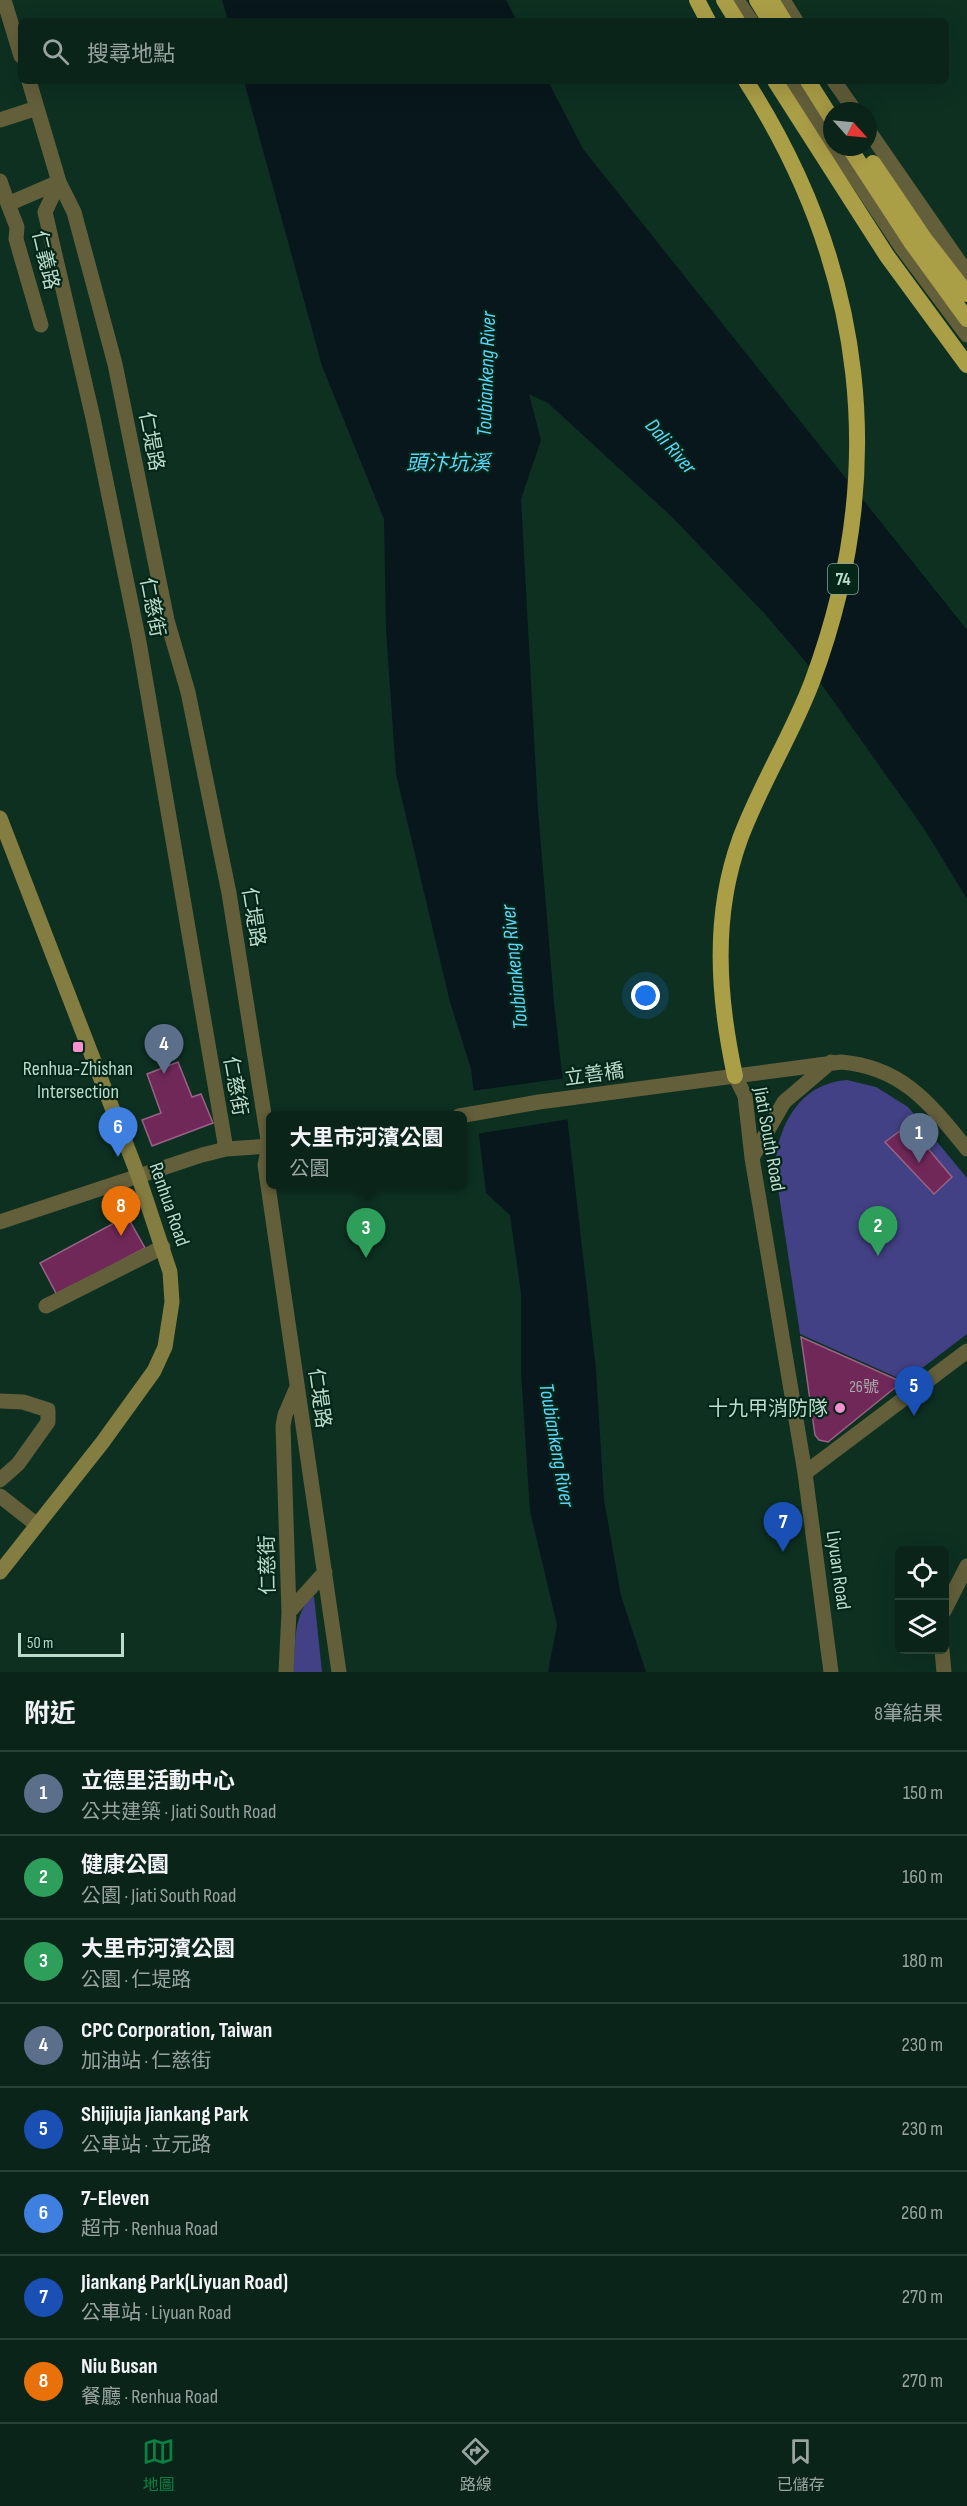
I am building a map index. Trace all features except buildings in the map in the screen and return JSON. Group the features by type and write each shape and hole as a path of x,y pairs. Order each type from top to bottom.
{"highway":[{"path":"697,0 706,18"},
{"path":"724,0 735,18"},
{"path":"757,0 768,18"},
{"path":"771,0 782,18"},
{"name":"74","path":"735,1076 724,1008 720,957 724,896 741,838 811,685 836,611 854,515 857,446 856,394 849,344 829,260 796,170 771,121 748,84"},
{"path":"777,84 887,256 967,365"},
{"path":"810,84 823,105"},
{"path":"823,84 834,102"},
{"path":"855,156 911,242 967,319"},
{"path":"868,156 924,238 967,294"}],"main road":[{"name":"Renhua Road","path":"0,818 138,1175 170,1272 172,1302 165,1347 160,1360 132,1402 0,1572"}],"street":[{"path":"4,0 18,46"},
{"path":"738,0 750,18"},
{"path":"783,0 794,18"},
{"path":"8,204 59,182 30,84"},
{"path":"793,84 823,129"},
{"path":"836,84 849,102"},
{"path":"0,120 37,108"},
{"path":"877,143 967,273"},
{"path":"841,156 902,248 967,335"},
{"name":"仁義路","path":"0,181 17,227 16,238 41,325"},
{"name":"仁堤路","path":"59,182 74,212 116,364 167,620 188,692 229,893 266,1121"},
{"name":"仁慈街","path":"59,182 45,212 96,429 136,631 226,1149"},
{"path":"752,1158 784,1102 831,1062"},
{"name":"Jiati South Road","path":"805,1473 752,1158 745,1096 735,1076 831,1062 869,1067 902,1080 923,1098 967,1149"},
{"name":"立善橋","path":"467,1115 538,1102 735,1076"},
{"path":"0,1222 138,1175 226,1149 266,1146"},
{"name":"仁堤路","path":"269,1189 339,1672"},
{"path":"46,1306 163,1247"},
{"path":"805,1473 965,1357"},
{"name":"仁慈街","path":"286,1672 290,1611 283,1426 285,1414 297,1387"},
{"path":"0,1401 36,1405 48,1410 50,1417 42,1432 18,1464 0,1480"},
{"name":"Liyuan Road","path":"805,1473 831,1672"},
{"path":"0,1496 37,1525"},
{"path":"949,1603 967,1566"},
{"path":"290,1611 325,1572"},
{"path":"942,1654 944,1672"}],"shaded area":[{"path":"847,1080 876,1087 908,1107 967,1178 967,1334 905,1381 800,1334 775,1168 777,1152 786,1122 804,1098 830,1083"},
{"path":"314,1596 322,1672 293,1672 298,1620 307,1603"}],"water":[{"path":"222,0 506,0 515,18 227,18"},
{"path":"245,84 550,84 583,149 967,630 967,899 925,830 805,661 765,614 672,517 548,403 529,394 541,440 521,499 538,810 554,1003 596,1369 604,1500 621,1596 646,1672 548,1672 557,1625 530,1511 521,1371 521,1293 510,1215 486,1193 471,1069 450,1002 396,774 386,629 384,519 322,366"}],"pier":[{"path":"566,1078 570,1119 476,1134 471,1091"}],"place":[{"name":"Renhua-Zhishan Intersection","path":"78,1047"},
{"name":"CPC Corporation, Taiwan","path":"164,1074"},
{"name":"7-Eleven","path":"118,1157"},
{"name":"立德里活動中心","path":"919,1163"},
{"name":"Niu Busan","path":"121,1236"},
{"name":"健康公園","path":"878,1256"},
{"name":"大里市河濱公園","path":"366,1258"},
{"name":"十九甲消防隊","path":"840,1408"},
{"name":"Shijiujia Jiankang Park","path":"914,1416"},
{"name":"Jiankang Park(Liyuan Road)","path":"783,1552"}],"water label":[{"name":"Toubiankeng River","path":"486,374"},
{"name":"Dali River","path":"671,446"},
{"name":"頭汴坑溪","path":"448,463"},
{"name":"Toubiankeng River","path":"514,967"},
{"name":"Toubiankeng River","path":"557,1445"}]}
